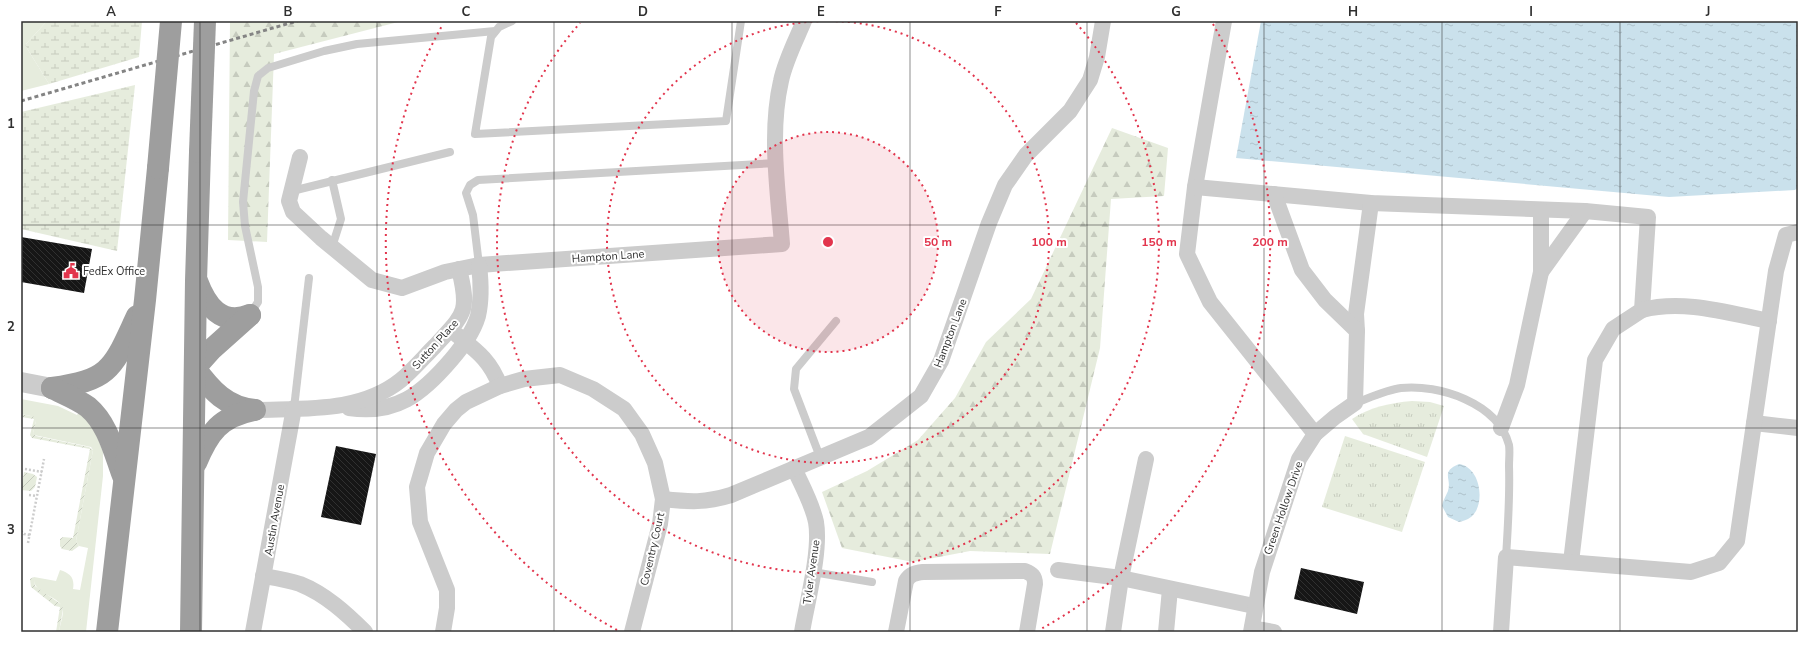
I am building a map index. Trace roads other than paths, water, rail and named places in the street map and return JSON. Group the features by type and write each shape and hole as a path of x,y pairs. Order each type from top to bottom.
{"highway":[{"path":"107,632 145,300 171,21"},
{"path":"191,632 196,281 205,21"},
{"path":"196,281 208,304 220,315 232,319 250,315"},
{"path":"52,388 92,380 106,371 117,357 145,300"},
{"path":"195,368 212,349 250,315"},
{"path":"195,368 210,387 225,401 236,407 255,410"},
{"path":"52,388 81,403 96,415 106,431 124,481"},
{"path":"193,470 208,439 220,424 234,416 255,410"}],"street":[{"name":"Hampton Lane","path":"300,157 289,201 293,212 332,248 372,280 402,288 433,276 479,264 782,244 777,163 776,109 781,79 804,21"},
{"name":"Hampton Lane","path":"663,499 696,502 714,500 731,495 869,437 921,396 941,361 989,223 1005,185 1026,155 1070,111 1090,80 1097,57 1103,21"},
{"path":"1224,21 1195,187 1187,254 1210,302 1315,434"},
{"path":"1195,187 1371,203 1585,211 1648,217 1642,310"},
{"path":"1274,194 1302,270 1325,300 1357,331"},
{"path":"1355,403 1356,314 1371,203"},
{"path":"1501,428 1517,385 1540,272 1541,210"},
{"path":"1540,272 1585,211"},
{"path":"1501,632 1506,557 1691,572 1719,563 1737,540 1776,271 1786,235 1798,232"},
{"name":"Sutton Place","path":"255,410 340,406 359,409 383,408 400,403 423,390 465,342 474,327 480,306 479,264"},
{"name":"Sutton Place","path":"340,406 376,395 393,386 409,373 449,330 459,317 464,305 464,292 459,269"},
{"path":"1570,562 1595,360 1613,329 1642,310 1658,306 1691,306 1769,321"},
{"path":"449,330 486,359 492,367 500,386"},
{"name":"Sutton Place","path":"409,373 423,390"},
{"name":"Coventry Court","path":"443,632 448,600 447,590 420,522 417,487 427,453 444,424 456,410 476,396 500,386 524,379 560,375 592,389 624,409 642,434 655,463 663,499 660,524 632,632"},
{"path":"21,382 52,388"},
{"name":"Green Hollow Drive","path":"1252,630 1254,606 1262,572 1299,459 1315,434 1355,403"},
{"name":"Austin Avenue","path":"253,632 294,408"},
{"path":"1754,423 1798,428"},
{"path":"1113,632 1121,578 1146,459"},
{"name":"Tyler Avenue","path":"794,468 812,507 816,524 817,543 802,632"},
{"path":"1058,570 1121,578 1254,606"},
{"path":"896,632 908,576 923,572 1025,571 1032,574 1035,578 1036,584 1027,632"},
{"path":"263,576 299,584 314,591 337,606 364,632"},
{"path":"1166,632 1170,589"},
{"path":"1252,630 1274,632"}],"lane":[{"path":"250,315 258,302 258,287 245,226 243,202 254,90 256,82 263,71 275,65 317,53 357,44 495,31 512,21"},
{"path":"495,31 488,44 475,134 726,120 741,21"},
{"path":"292,191 450,152"},
{"path":"479,264 472,215 466,193 470,185 478,180 777,163"},
{"path":"332,180 341,219 332,248"},
{"path":"294,408 309,278"},
{"path":"820,457 794,388 796,369 836,321"},
{"path":"1355,403 1400,388 1427,387 1462,397 1487,413 1501,428 1509,445 1510,489 1506,557"},
{"path":"813,572 872,582"}],"water":[{"path":"1261,21 1798,21 1798,187 1795,190 1669,197 1236,158"},
{"path":"1459,464 1472,472 1479,487 1480,496 1476,511 1470,518 1459,522 1448,517 1442,506 1449,486 1448,473 1453,467"}],"railway":[{"path":"21,101 297,21"}],"place":[{"name":"FedEx Office","path":"71,271"}]}
